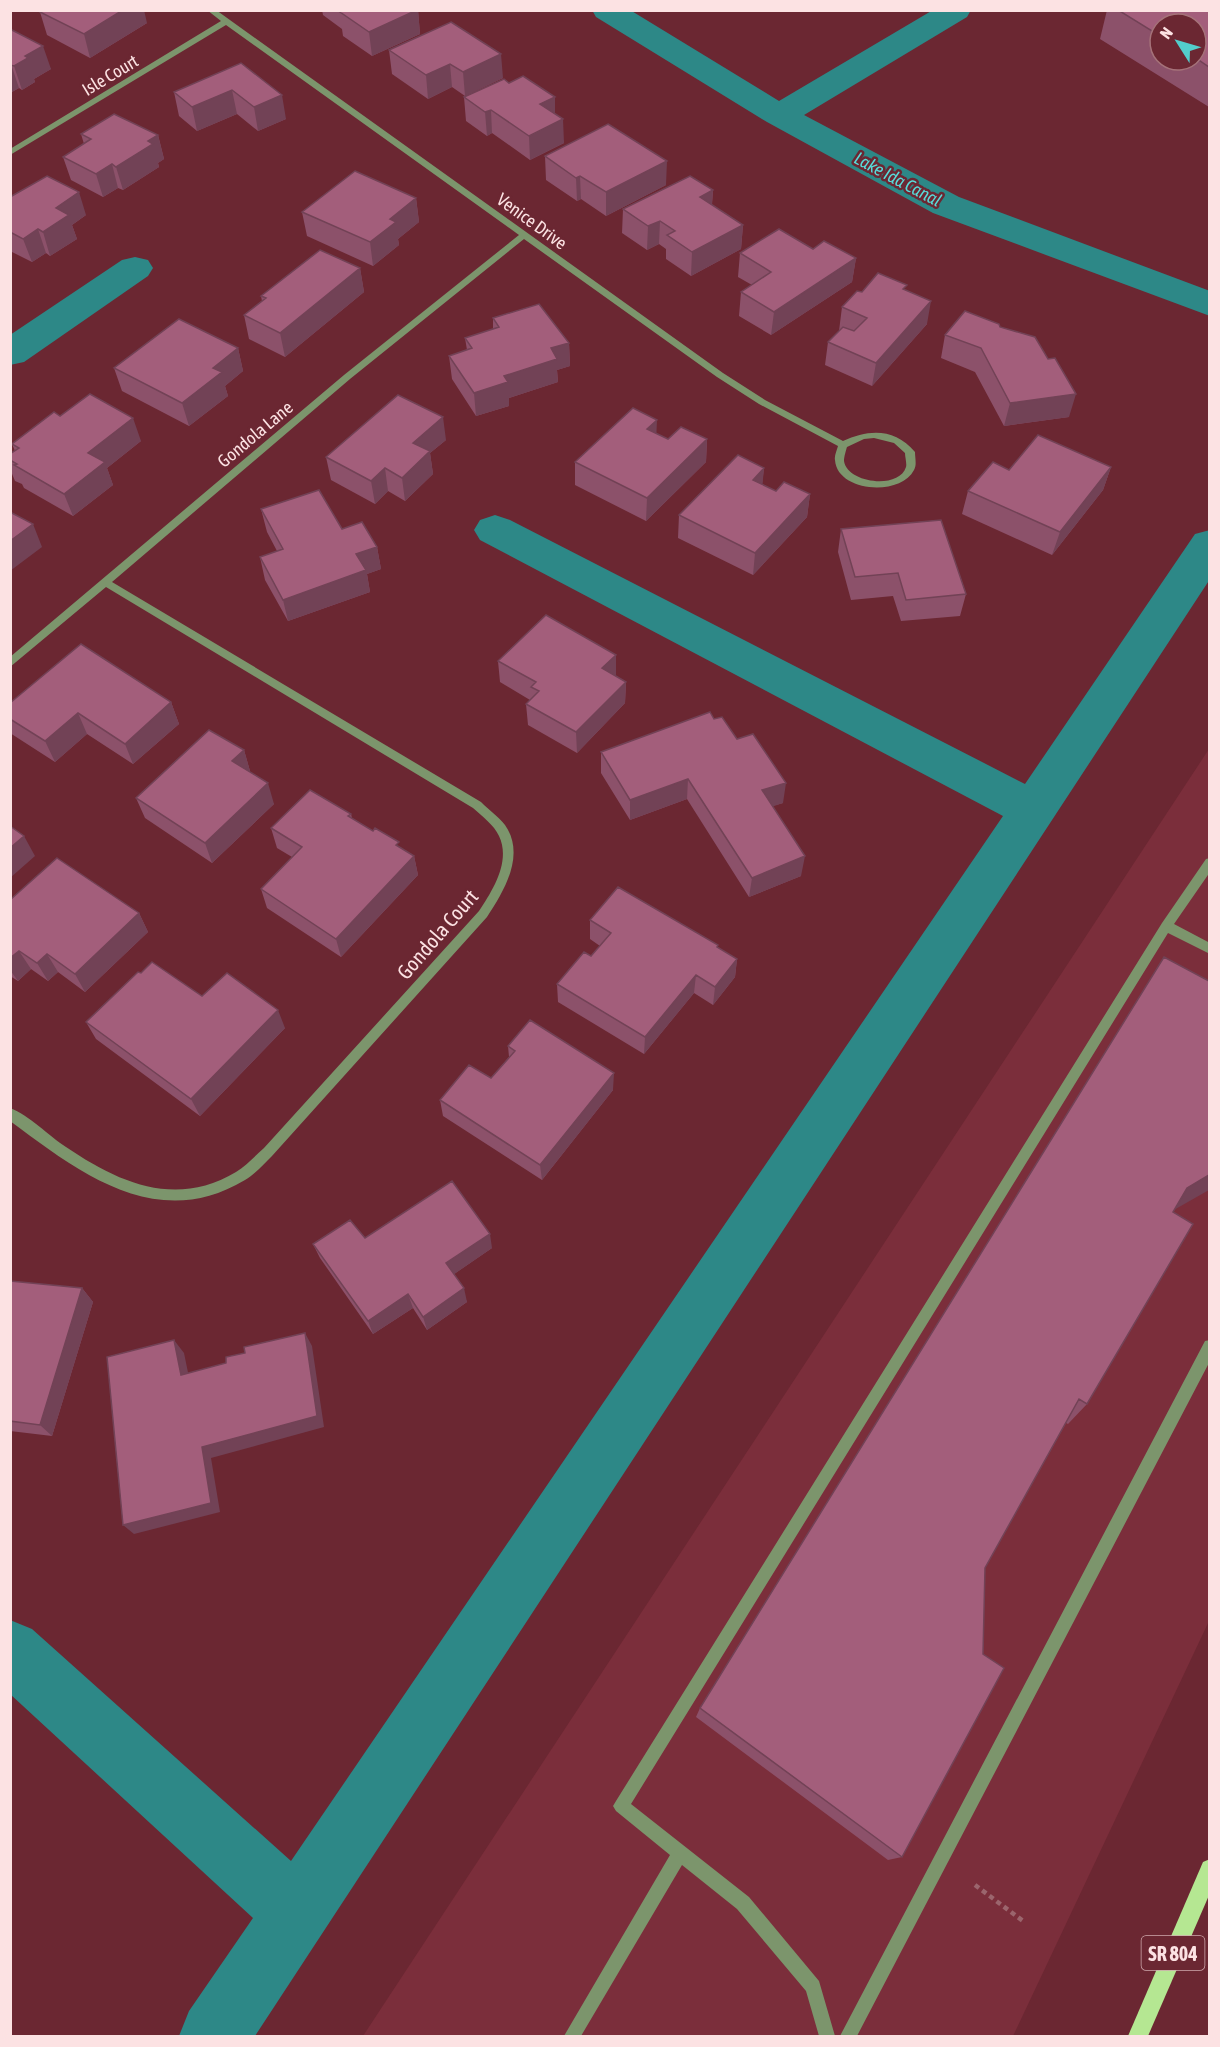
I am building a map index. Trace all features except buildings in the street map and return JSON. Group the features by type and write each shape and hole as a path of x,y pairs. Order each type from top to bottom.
{"main road":[{"name":"SR 804","path":"1138,2037 1209,1869"}],"street":[{"name":"Venice Drive","path":"210,10 720,375 762,402 843,445"},
{"name":"Isle Court","path":"10,153 225,22"},
{"name":"Gondola Lane","path":"10,663 347,377 524,235"},
{"path":"862,436 886,436 905,446 910,452 912,467 909,474 890,484 866,484 847,474 841,468 838,460 843,445 862,436"},
{"name":"Gondola Court","path":"10,1113 68,1157 119,1186 166,1196 205,1192 240,1176 268,1152 483,914 501,887 508,855 506,837 499,826 477,805 105,582"},
{"path":"827,2037 813,1987 743,1903 621,1806 1166,926 1209,862"},
{"path":"1166,926 1209,949"},
{"path":"848,2037 1209,1346"},
{"path":"572,2037 681,1852"}],"path":[{"path":"975,1885 1023,1921"}],"shaded area":[{"path":"1209,749 1209,1621 1013,2036 363,2036"}],"waterway":[{"name":"Lake Ida Canal","path":"607,10 779,115"},
{"path":"779,115 956,10"},
{"name":"Lake Ida Canal","path":"779,115 946,205 1210,304"},
{"path":"10,353 135,268"},
{"path":"495,530 1033,810"},
{"path":"1033,810 1210,545"},
{"path":"297,1912 1033,810"},
{"path":"10,1651 297,1912"},
{"path":"214,2036 297,1912"}]}
